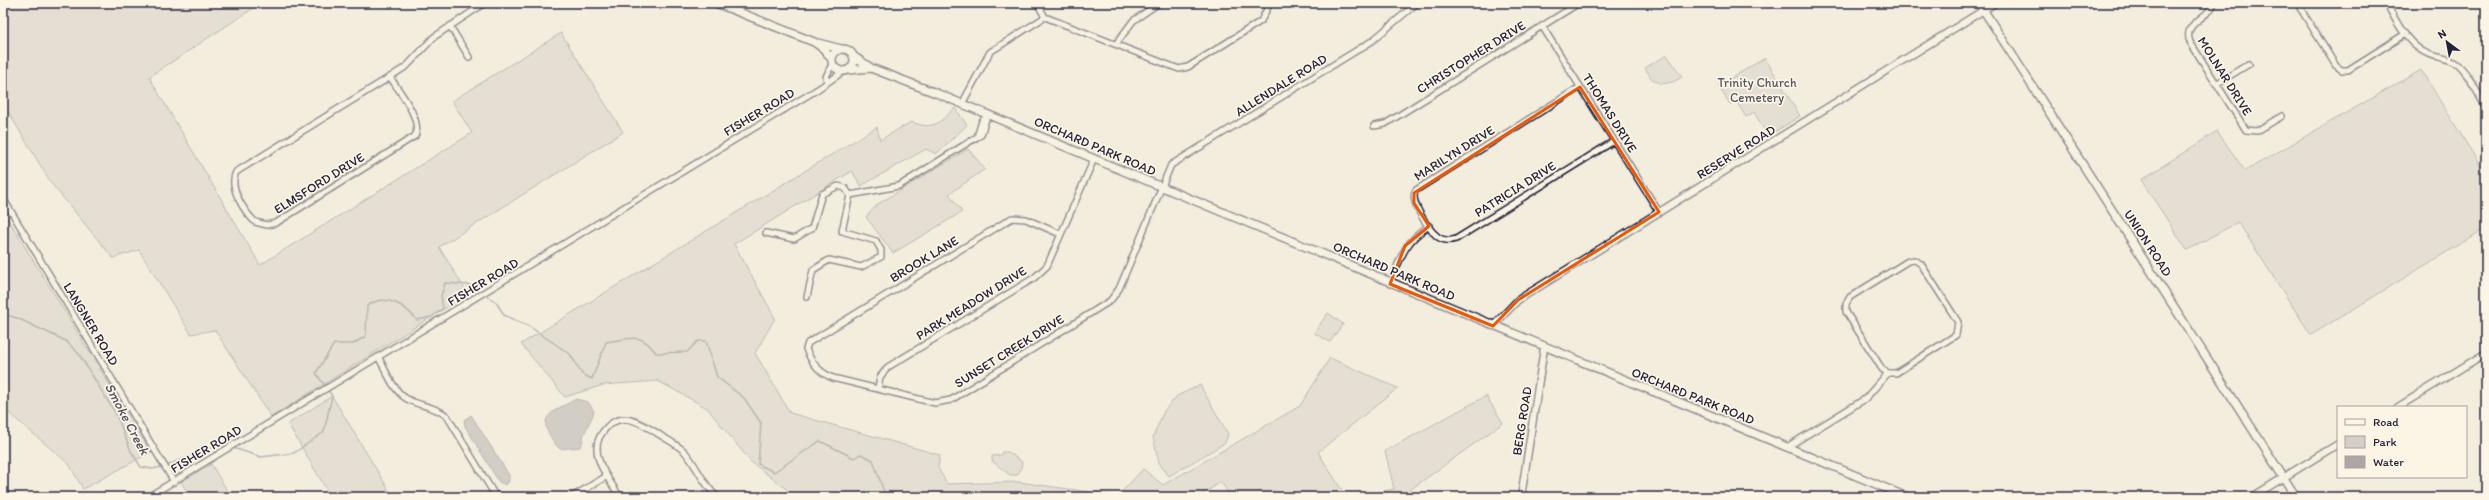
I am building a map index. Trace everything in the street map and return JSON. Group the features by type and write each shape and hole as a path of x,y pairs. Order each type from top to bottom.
{"main road":[{"path":"716,3 814,42 848,51 853,56 854,64 846,71 835,69 825,50 814,42"},
{"name":"UNION ROAD","path":"1979,3 2296,497"},
{"path":"832,62 835,52 841,49"},
{"name":"ORCHARD PARK ROAD","path":"853,56 871,68 962,104 987,117 1162,187 1390,284 1907,497"},
{"name":"ORCHARD PARK ROAD","path":"846,71 871,68"}],"street":[{"name":"ELMSFORD DRIVE","path":"390,77 416,119 418,128 415,136 276,222 267,226 255,222 234,188 233,180 236,172 390,77 408,66 428,42 485,3"},
{"path":"1037,3 1045,17 1116,44 1174,69 1183,69 1261,21 1270,3"},
{"path":"1116,44 1133,21 1159,3"},
{"name":"ALLENDALE ROAD","path":"1162,187 1171,165 1372,41 1417,3"},
{"name":"CHRISTOPHER DRIVE","path":"1374,126 1385,124 1579,3"},
{"name":"RESERVE ROAD","path":"1493,326 1518,300 1995,3"},
{"name":"MOLNAR DRIVE","path":"2214,3 2210,12 2193,23 2188,34 2190,42 2246,130 2257,131 2282,116"},
{"path":"2297,3 2336,66 2342,70 2348,70 2405,34"},
{"path":"2386,3 2410,42 2423,51 2457,64 2486,108"},
{"path":"962,104 990,52 1045,17"},
{"path":"450,26 469,57"},
{"name":"THOMAS DRIVE","path":"1542,26 1659,212"},
{"path":"827,81 826,77 832,62"},
{"path":"2216,84 2248,64"},
{"name":"FISHER ROAD","path":"148,497 484,294 818,89 827,81 846,71"},
{"name":"MARILYN DRIVE","path":"1429,226 1413,200 1416,190 1580,87"},
{"path":"850,195 899,186 977,137 982,121 987,117"},
{"name":"PATRICIA DRIVE","path":"1429,226 1442,239 1456,239 1614,141"},
{"name":"PARK MEADOW DRIVE","path":"878,388 880,377 888,367 1034,278 1047,266 1094,159"},
{"path":"766,233 794,239 812,228 822,194 838,186 845,188 850,195 842,231 876,241 881,250 880,256 861,267 829,260 813,270 807,297"},
{"name":"SUNSET CREEK DRIVE","path":"806,349 824,374 935,403 951,400 1110,301 1119,289 1162,187"},
{"name":"LANGNER ROAD","path":"3,198 174,482"},
{"name":"BROOK LANE","path":"806,349 808,343 1012,218 1026,219 1060,234"},
{"path":"1390,284 1405,246 1414,236 1429,226"},
{"path":"1787,447 1865,399 1888,373 1896,373 1956,335 1958,322 1921,264 1915,260 1908,261 1850,297 1846,304 1846,312 1882,369 1888,373"},
{"name":"BERG ROAD","path":"1521,497 1544,348"},
{"path":"2400,406 2486,353"},
{"path":"379,358 399,393 407,400 436,408 447,416 496,497"},
{"path":"620,497 599,461 596,447 601,434 611,423 625,419 638,420 683,451 717,497"},
{"path":"2252,497 2337,445"},
{"path":"572,497 607,476"},
{"path":"3,492 8,497"}],"highlighted area":[{"path":"1580,87 1659,212 1518,300 1493,326 1390,284 1405,246 1429,226 1414,203 1414,193"}],"green space":[{"path":"3,3 261,3 149,77 260,265 472,133 452,101 561,33 623,132 439,247 468,294 271,417 215,330 191,334 139,250 113,258 51,183 3,103"},
{"path":"1667,55 1682,77 1673,82 1661,84 1652,79 1645,68"},
{"name":"Trinity Church Cemetery","path":"1765,58 1800,116 1768,136 1754,112 1746,117 1736,101 1730,104 1718,86"},
{"path":"2421,70 2486,175 2486,228 2311,335 2238,222 2187,250 2141,180 2217,131 2245,171"},
{"path":"955,108 967,125 936,154 926,149 861,186 852,171 734,244 775,318 755,353 790,413 940,455 938,468 947,484 1019,482 1118,496 1143,469 1163,485 1300,406 1330,358 1398,388 1318,452 1346,497 1231,497 1221,482 1198,497 797,497 751,462 707,408 658,381 603,385 565,397 521,344 877,127 880,140 911,122 931,125 940,122"},
{"path":"968,149 985,169 949,194 962,212 893,253 866,217 878,204"},
{"path":"3,211 151,452 83,489 69,464 3,408"},
{"path":"1328,313 1343,324 1330,342 1314,333"},
{"path":"1200,385 1228,434 1225,443 1169,476 1159,463 1153,437 1164,411 1177,396"},
{"path":"332,396 393,497 331,497 288,424"},
{"path":"1486,396 1503,423 1400,497 1352,497 1394,489 1385,451"},
{"path":"1002,452 1008,452 1022,462 1021,469 1017,475 1010,475 992,461 992,456 1001,455"},
{"path":"211,464 231,497 190,497 181,482"}],"water":[{"path":"576,399 588,402 594,411 580,447 560,449 549,434 546,427 546,421 552,412"},
{"path":"471,415 509,475 509,481 506,485 499,482 465,426 464,420"}],"waterway":[{"name":"Smoke Creek","path":"233,448 261,457 294,453 324,432 332,396 316,373 334,344 353,344 366,336 367,306 381,300 395,302 407,310 417,320 432,317 443,308 441,296 445,283 471,285 481,292"},
{"path":"484,294 496,302 504,315 530,327 570,354 582,374 592,379 606,342 629,338 640,339 650,346 656,353 687,352 698,341 706,341 717,377 744,398 761,423 758,464 774,472 820,441 854,458 860,454 873,460 884,492 910,497"},
{"name":"Smoke Creek","path":"3,314 17,318 66,341 79,354 116,414 131,451 141,467 152,469 162,467"},
{"name":"Smoke Creek","path":"166,466 220,444 227,446"}]}
